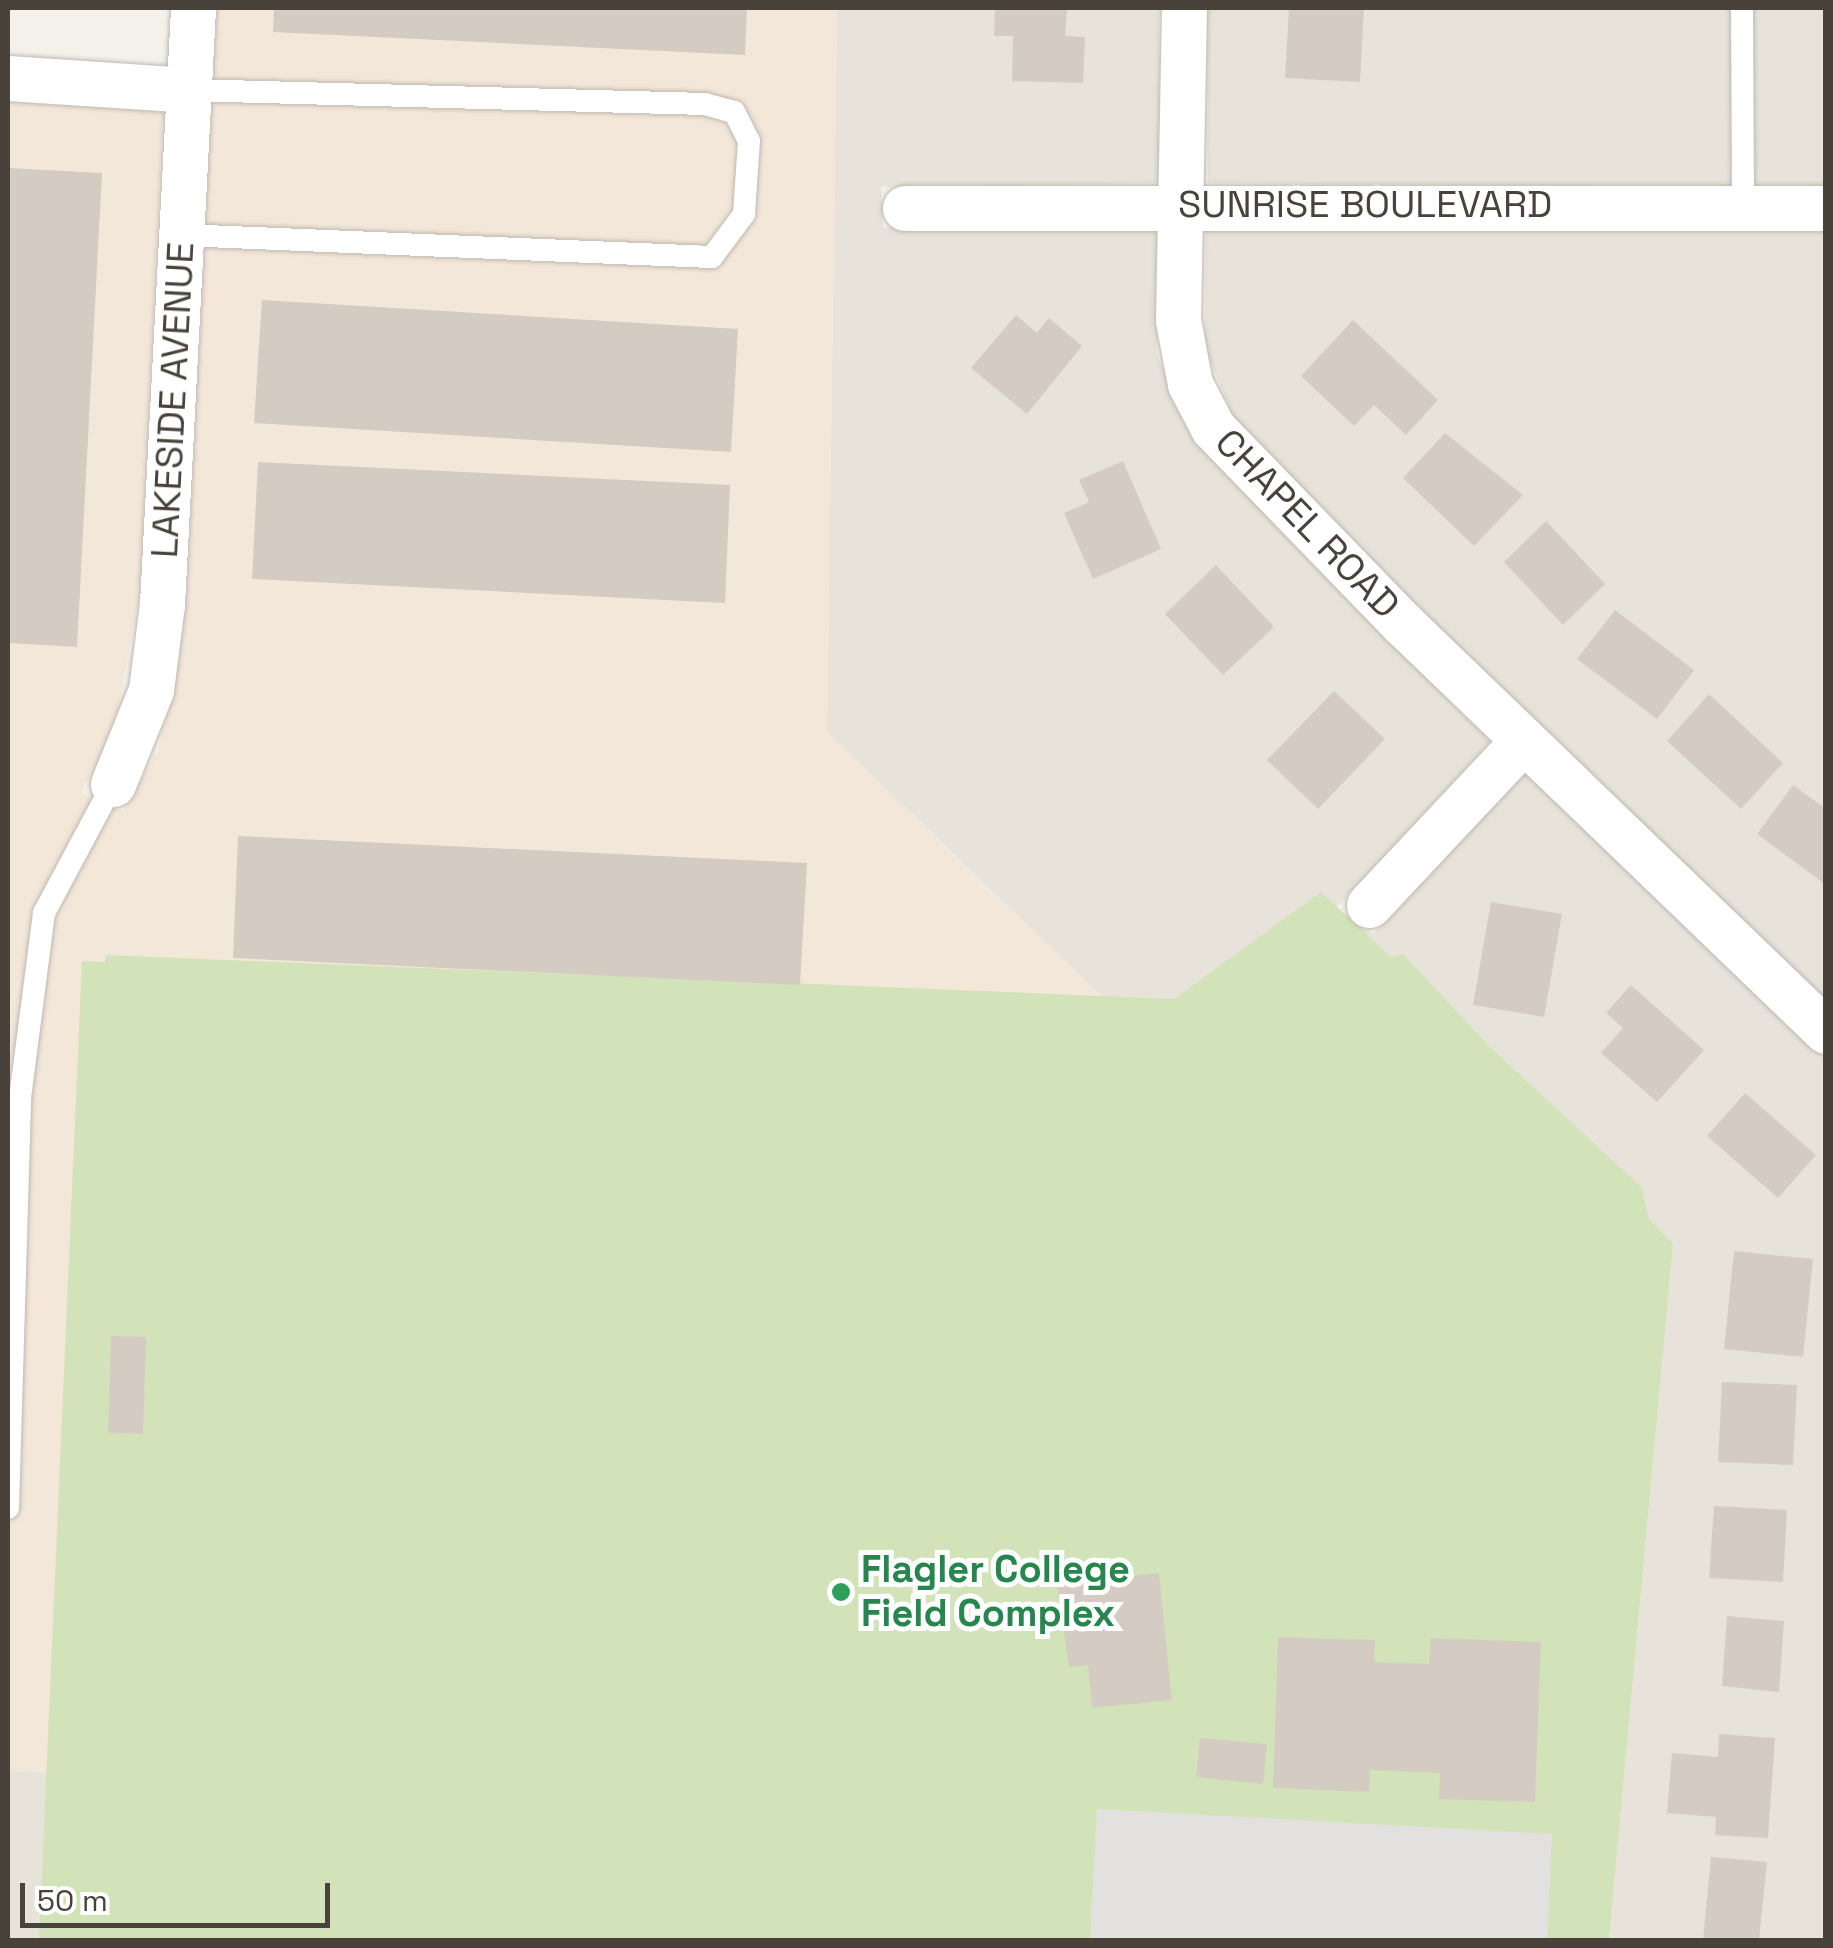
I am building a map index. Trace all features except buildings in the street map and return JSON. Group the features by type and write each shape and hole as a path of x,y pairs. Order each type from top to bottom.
{"street":[{"name":"LAKESIDE AVENUE","path":"112,784 151,690 162,604 193,8"},
{"name":"CHAPEL ROAD","path":"1184,8 1182,352 1213,428 1523,740 1826,1031"},
{"path":"8,78 188,90"},
{"name":"SUNRISE BOULEVARD","path":"905,208 1183,204 1826,208"},
{"path":"1369,905 1523,740"}],"lane":[{"path":"1742,8 1742,208"},
{"path":"182,234 712,257 744,214 749,141 734,112 705,104 188,90"},
{"path":"8,1508 20,1098 44,912 112,784"}],"shaded area":[{"path":"217,8 837,8 827,732 1116,1010 106,955 52,1773 8,1770 8,99 163,109 139,595 113,736 81,792 123,812 159,749 187,600"},
{"path":"837,8 1159,8 1160,183 881,187 883,228 1158,225 1157,354 1191,436 1491,741 1336,908 1373,934 1524,772 1825,1058 1825,1940 1609,1940 1673,1244 1354,966 1116,1010 827,732"},
{"path":"1207,8 1825,8 1825,187 1208,183"},
{"path":"1206,225 1825,229 1825,1000 1420,609 1234,417 1205,349"},
{"path":"8,1770 52,1773 43,1940 8,1940"},
{"path":"1097,1809 1552,1834 1547,1940 1090,1940"}],"green space":[{"name":"Flagler College Field Complex","path":"1321,892 1391,957 1403,954 1490,1047 1642,1188 1649,1219 1673,1244 1609,1940 39,1940 82,961 105,962 106,955 1174,999"}],"place":[{"name":"Flagler College Field Complex","path":"841,1592"}]}
